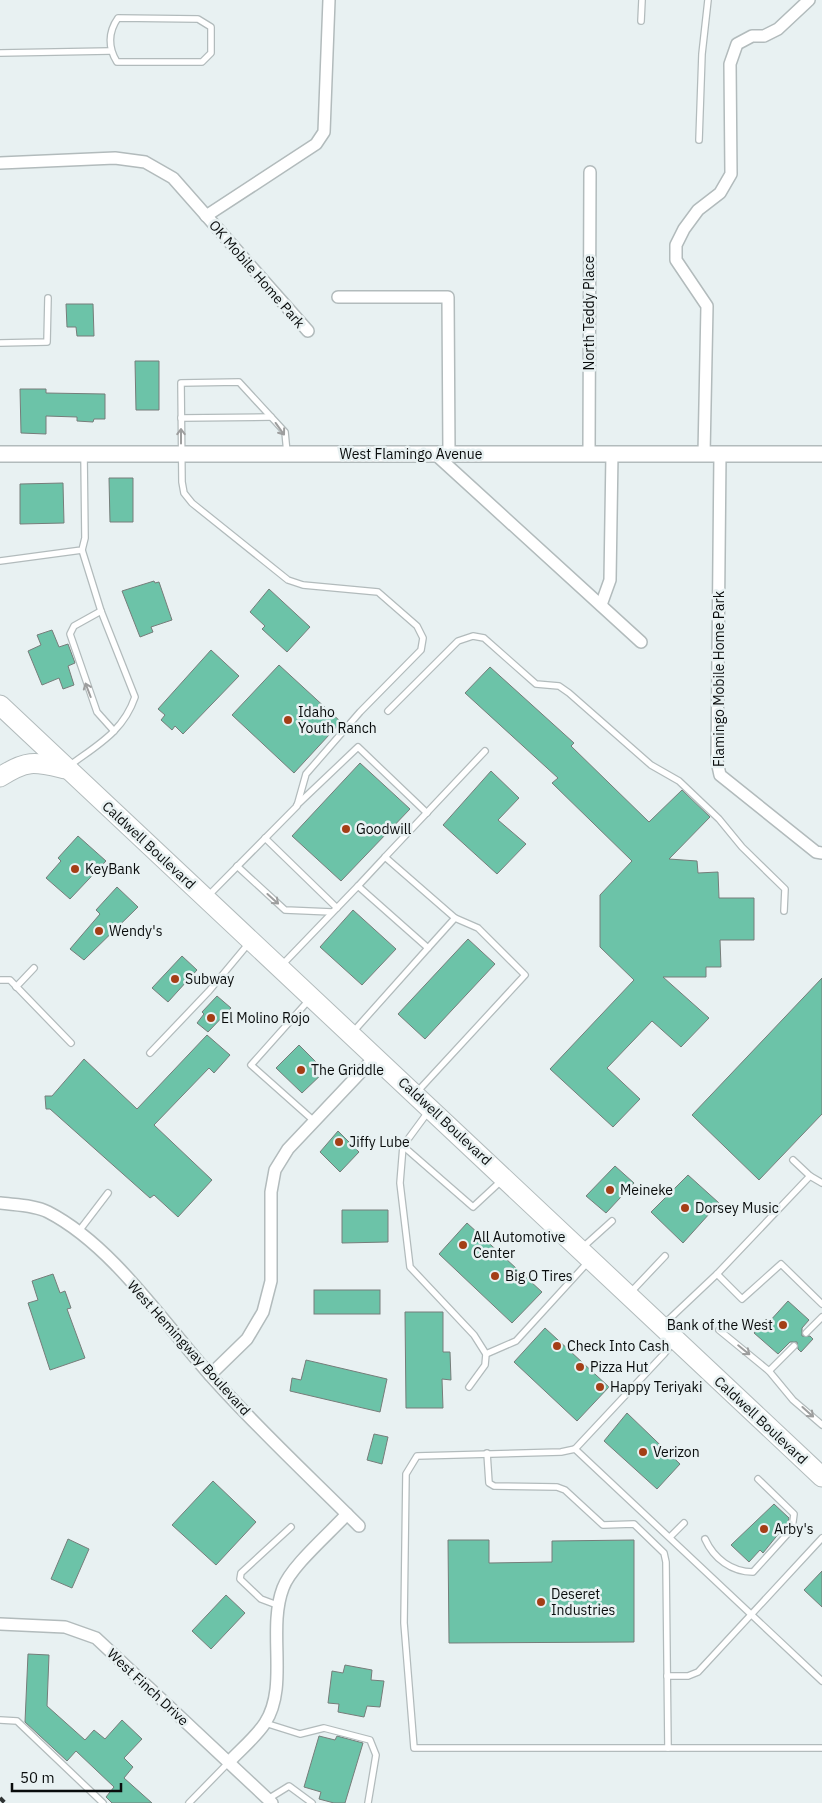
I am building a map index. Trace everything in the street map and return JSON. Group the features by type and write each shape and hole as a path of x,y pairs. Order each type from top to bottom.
{"main road":[{"name":"Caldwell Boulevard","path":"0,705 66,769 376,1056 822,1477"},
{"path":"0,778 33,762 66,769"}],"street":[{"name":"OK Mobile Home Park","path":"206,216 316,144 324,132 329,0"},
{"path":"712,454 706,306 676,260 676,245 684,229 698,210 720,193 730,174 730,64 737,44 752,36 764,36 778,29 809,0"},
{"name":"OK Mobile Home Park","path":"0,163 115,158 145,162 173,178 308,332"},
{"name":"North Teddy Place","path":"589,454 590,172"},
{"path":"338,297 448,296 442,454 641,642"},
{"name":"West Flamingo Avenue","path":"0,454 822,454"},
{"path":"601,605 610,580 612,454"},
{"name":"Flamingo Mobile Home Park","path":"712,454 717,761 720,775 816,852 822,852"},
{"path":"210,1375 247,1339 263,1312 271,1281 271,1192 275,1170 288,1149 376,1056"},
{"name":"West Hemingway Boulevard","path":"0,1203 46,1211 79,1231 104,1252 210,1375 266,1434 359,1526"},
{"path":"228,1762 265,1723 276,1690 277,1605 284,1586 296,1568 347,1514"},
{"name":"West Finch Drive","path":"0,1624 66,1627 96,1638 270,1801"}],"lane":[{"path":"641,21 642,0"},
{"path":"699,140 702,54 708,0"},
{"path":"118,18 198,19 211,27 210,53 202,62 117,62 110,51 112,26 118,18"},
{"path":"0,53 110,51"},
{"path":"0,343 47,342 48,298"},
{"path":"287,454 285,432 239,382 182,383 181,454 184,493 192,503 278,573 303,585 378,592 417,626 423,638 421,650 360,712 306,774 297,806"},
{"path":"182,418 270,417"},
{"path":"66,769 104,743 130,710 135,697 101,611 82,550 85,538 84,454"},
{"path":"0,562 82,550"},
{"path":"101,611 74,626 70,634 97,712 114,731"},
{"path":"388,711 458,641 473,636 484,638 536,684 559,686 651,765 679,781 719,819 742,847 785,888 784,911"},
{"path":"206,898 264,838 358,747 427,813"},
{"path":"280,966 485,751"},
{"path":"264,838 335,910"},
{"path":"385,856 455,918 478,928 525,975 416,1094"},
{"path":"237,866 286,910 335,910"},
{"path":"358,886 428,948"},
{"path":"351,1033 455,918"},
{"path":"150,1052 209,991 252,940"},
{"path":"16,987 34,968"},
{"path":"0,980 10,980 71,1043"},
{"path":"312,996 251,1065 314,1121"},
{"path":"431,1108 403,1146 400,1183 410,1267 474,1336 486,1354 485,1365 469,1387"},
{"path":"403,1146 474,1207 505,1178"},
{"path":"794,1160 810,1176 822,1183"},
{"path":"810,1176 717,1274 669,1333 664,1354 575,1448 560,1452 417,1456 406,1474 404,1623 414,1748 822,1748"},
{"path":"79,1231 108,1193"},
{"path":"486,1354 516,1340 612,1221"},
{"path":"628,1294 666,1256"},
{"path":"717,1274 742,1299 781,1264 822,1304"},
{"path":"806,1333 822,1317"},
{"path":"719,1330 769,1371 793,1400 822,1425"},
{"path":"769,1371 794,1346"},
{"path":"575,1448 822,1681"},
{"path":"487,1453 489,1484 494,1486 557,1487 565,1490 602,1525 634,1524 664,1553 666,1562 668,1748"},
{"path":"706,1539 711,1552 738,1572 753,1572 792,1529 794,1514 758,1479"},
{"path":"670,1537 684,1523"},
{"path":"277,1605 261,1599 240,1579 241,1573 291,1527"},
{"path":"667,1676 688,1676 698,1672 822,1538"},
{"path":"0,1720 17,1721 103,1803"},
{"path":"265,1723 300,1734 324,1728 370,1740 376,1755 368,1803"},
{"path":"188,1803 228,1762"},
{"path":"270,1801 289,1786 312,1803"}],"building":[{"path":"66,304 93,304 94,336 77,336 76,327 67,327"},
{"path":"135,361 159,361 159,410 136,410"},
{"path":"20,389 46,389 46,393 105,394 105,419 94,419 93,422 77,421 77,417 46,416 46,434 21,433"},
{"path":"109,478 133,478 133,522 110,522"},
{"path":"63,483 64,523 20,524 20,484"},
{"path":"154,581 155,583 159,582 172,620 151,627 153,632 140,637 122,591"},
{"path":"269,589 310,627 287,652 262,629 265,626 250,612"},
{"path":"52,630 59,647 68,644 75,663 68,666 74,685 63,689 59,678 42,685 28,651 41,645 37,635"},
{"path":"211,650 239,676 183,734 175,726 172,730 161,720 165,715 158,709"},
{"path":"279,665 341,722 294,773 232,715"},
{"path":"490,667 574,743 571,746 649,822 682,790 710,817 669,859 697,861 698,873 718,872 719,898 754,898 754,940 720,940 721,967 706,967 706,977 663,977 709,1018 681,1047 652,1021 607,1068 640,1099 613,1127 550,1069 634,980 600,947 600,895 632,861 552,783 558,778 465,693"},
{"path":"360,763 410,809 341,881 292,836"},
{"path":"491,771 519,798 498,820 526,844 497,874 443,825"},
{"name":"KeyBank","path":"78,836 106,861 70,899 46,878 61,861 58,858"},
{"name":"Wendy's","path":"117,887 138,907 84,960 70,949 100,914 96,910"},
{"path":"353,910 396,949 362,985 320,947"},
{"path":"468,939 495,964 425,1039 398,1014"},
{"name":"Subway","path":"182,956 197,970 168,1002 152,988"},
{"path":"822,978 822,1114 759,1180 692,1115"},
{"name":"El Molino Rojo","path":"217,996 231,1008 208,1032 197,1023 204,1014 202,1012"},
{"path":"207,1035 230,1055 214,1073 209,1068 154,1125 212,1180 178,1217 154,1195 150,1198 50,1109 46,1109 45,1096 52,1096 84,1059 137,1109"},
{"name":"The Griddle","path":"299,1045 325,1071 302,1093 276,1068"},
{"name":"Jiffy Lube","path":"338,1131 359,1152 340,1172 320,1152"},
{"name":"Meineke","path":"615,1166 634,1183 606,1213 586,1196"},
{"name":"Dorsey Music","path":"688,1175 719,1203 683,1243 651,1212"},
{"path":"342,1210 388,1210 388,1242 342,1243"},
{"path":"467,1223 542,1292 512,1323 439,1254"},
{"path":"53,1274 60,1293 65,1291 71,1308 67,1309 85,1358 50,1370 28,1303 38,1300 32,1281"},
{"path":"314,1290 380,1290 380,1314 314,1314"},
{"name":"Bank of the West","path":"788,1301 809,1320 802,1328 802,1336 810,1336 813,1339 801,1352 798,1349 797,1342 790,1342 778,1354 754,1333 766,1319 769,1322"},
{"path":"405,1312 443,1312 443,1352 450,1352 451,1380 442,1379 443,1408 406,1408"},
{"path":"545,1328 609,1387 577,1421 514,1362"},
{"path":"306,1360 387,1379 380,1412 290,1391 292,1378 301,1380"},
{"path":"627,1413 680,1464 657,1489 604,1441"},
{"path":"374,1434 388,1437 382,1464 367,1460"},
{"path":"213,1481 256,1522 216,1565 172,1525"},
{"name":"Arby's","path":"774,1504 789,1518 788,1522 763,1553 760,1550 749,1562 731,1545"},
{"path":"68,1539 89,1549 72,1588 51,1579"},
{"name":"Deseret Industries","path":"448,1540 489,1540 489,1563 552,1562 552,1541 634,1540 634,1642 449,1643"},
{"path":"822,1571 822,1607 804,1590"},
{"path":"226,1595 245,1613 211,1649 192,1631"},
{"path":"28,1654 49,1655 47,1706 85,1740 94,1730 105,1739 122,1720 142,1739 124,1758 133,1767 124,1778 152,1803 112,1803 106,1797 114,1787 76,1751 67,1761 25,1722"},
{"path":"345,1665 372,1670 371,1680 384,1681 380,1707 367,1706 364,1717 338,1712 339,1704 328,1703 332,1671 343,1673"},
{"path":"319,1736 335,1740 337,1736 363,1743 345,1803 334,1803 319,1799 321,1792 304,1787"}],"railway":[{"path":"0,1798 5,1803"}],"place":[{"name":"Idaho Youth Ranch","path":"288,720"},
{"name":"Goodwill","path":"346,829"},
{"name":"KeyBank","path":"75,869"},
{"name":"Wendy's","path":"99,931"},
{"name":"Subway","path":"175,979"},
{"name":"El Molino Rojo","path":"211,1018"},
{"name":"The Griddle","path":"301,1070"},
{"name":"Jiffy Lube","path":"339,1142"},
{"name":"Meineke","path":"610,1190"},
{"name":"Dorsey Music","path":"685,1208"},
{"name":"All Automotive Center","path":"463,1245"},
{"name":"Big O Tires","path":"495,1276"},
{"name":"Bank of the West","path":"783,1325"},
{"name":"Check Into Cash","path":"557,1346"},
{"name":"Pizza Hut","path":"580,1367"},
{"name":"Happy Teriyaki","path":"600,1387"},
{"name":"Verizon","path":"643,1452"},
{"name":"Arby's","path":"764,1529"},
{"name":"Deseret Industries","path":"541,1602"}]}
